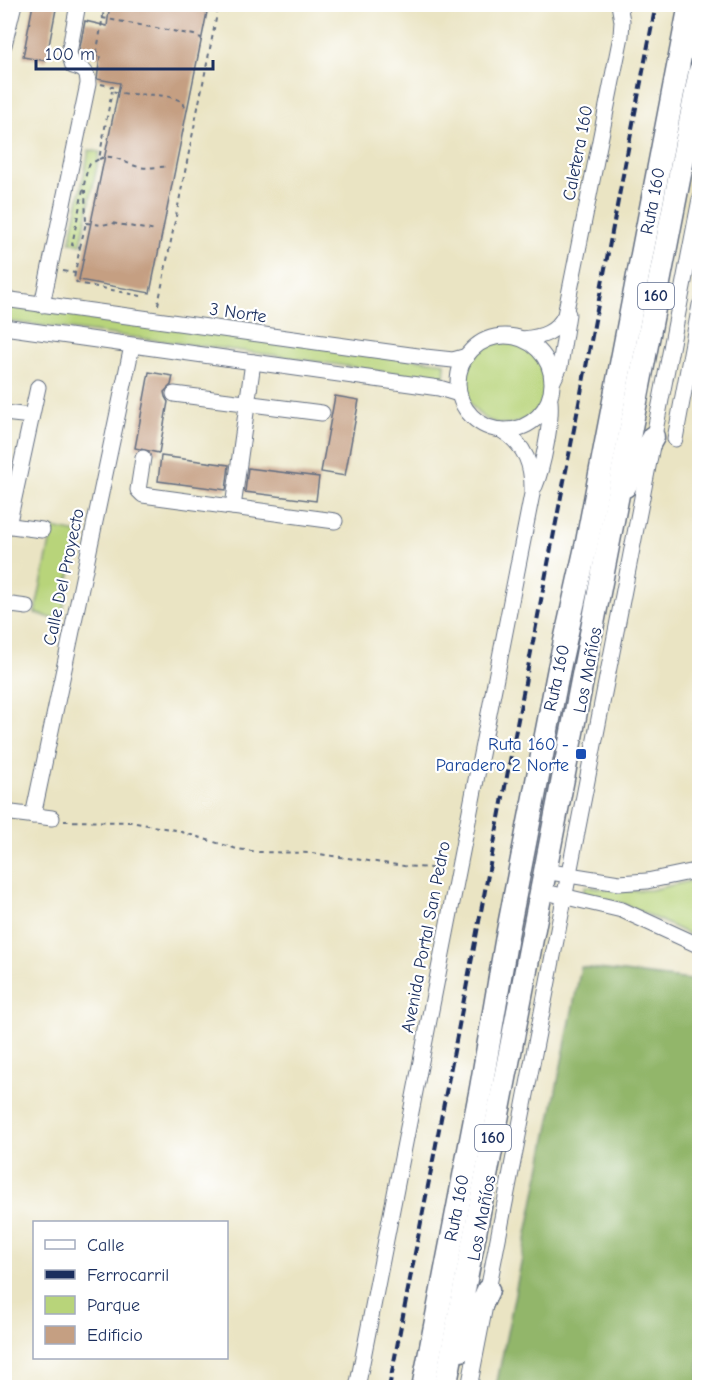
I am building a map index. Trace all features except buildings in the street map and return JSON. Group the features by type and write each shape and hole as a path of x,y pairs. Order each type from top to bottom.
{"highway":[{"name":"Ruta 160","path":"423,1388 483,1079 518,877 559,668 586,547 690,4"},
{"name":"Ruta 160","path":"445,1386 699,71"},
{"path":"615,503 664,438"},
{"path":"518,877 529,886 543,881"},
{"path":"445,1386 488,1290"}],"street":[{"path":"4,45 14,4"},
{"path":"42,305 89,82 88,75 83,69 73,66 69,59 78,4"},
{"name":"Caletera 160","path":"523,339 539,338 552,331 562,322 567,308 621,36 622,21 619,4"},
{"name":"Los Mañíos","path":"469,1388 568,875 664,438 695,242 699,199"},
{"name":"3 Norte","path":"4,299 447,360 467,356"},
{"path":"664,438 699,305"},
{"name":"Caletera 160","path":"553,381 560,366 568,320 567,308"},
{"path":"4,327 439,388 459,394"},
{"path":"492,338 523,339 544,356 553,381 550,398 539,416 531,422 512,430 491,428 474,419 463,403 459,394 459,374 467,356 474,348 492,338"},
{"name":"Calle Del Proyecto","path":"33,816 132,346"},
{"path":"233,507 254,362"},
{"path":"38,387 6,525 42,530"},
{"path":"174,394 322,413"},
{"name":"Avenida Portal San Pedro","path":"357,1388 532,494 539,474 550,414 550,398"},
{"path":"4,413 32,416"},
{"name":"Avenida Portal San Pedro","path":"501,430 516,441 526,455 531,472 532,494"},
{"path":"143,458 138,490 141,494 335,521"},
{"path":"4,604 27,607"},
{"path":"4,812 52,818"},
{"path":"543,881 568,875 604,882 635,883 699,870"},
{"path":"543,881 564,897 622,910 699,946"}],"path":[{"path":"99,159 113,87 89,82 105,4"},
{"path":"158,305 219,4"},
{"path":"102,18 194,35 201,39"},
{"path":"112,91 134,96 153,94 176,98 183,102 185,108"},
{"path":"80,247 72,245 90,164 105,156 112,156 143,168 168,167"},
{"path":"85,184 86,223 74,280 78,283 141,296"},
{"path":"86,223 102,225 112,222 156,231"},
{"path":"50,269 75,273"},
{"path":"69,822 131,822 175,830 248,850 312,853 459,871"}],"green space":[{"path":"89,150 100,152 81,244 70,242"},
{"path":"5,305 445,363 444,381 273,355 5,321"},
{"path":"506,342 522,345 535,354 544,367 547,383 544,399 535,412 522,421 506,424 490,421 477,412 468,399 465,383 468,367 477,354 490,345"},
{"path":"53,528 78,533 61,621 35,613"},
{"path":"699,879 699,939 625,904 583,895 585,886 623,891 651,890"},
{"path":"581,967 699,981 699,1387 496,1387"}],"railway":[{"path":"389,1388 656,4"}],"place":[{"name":"Ruta 160 - Paradero 2 Norte","path":"581,754"}]}
